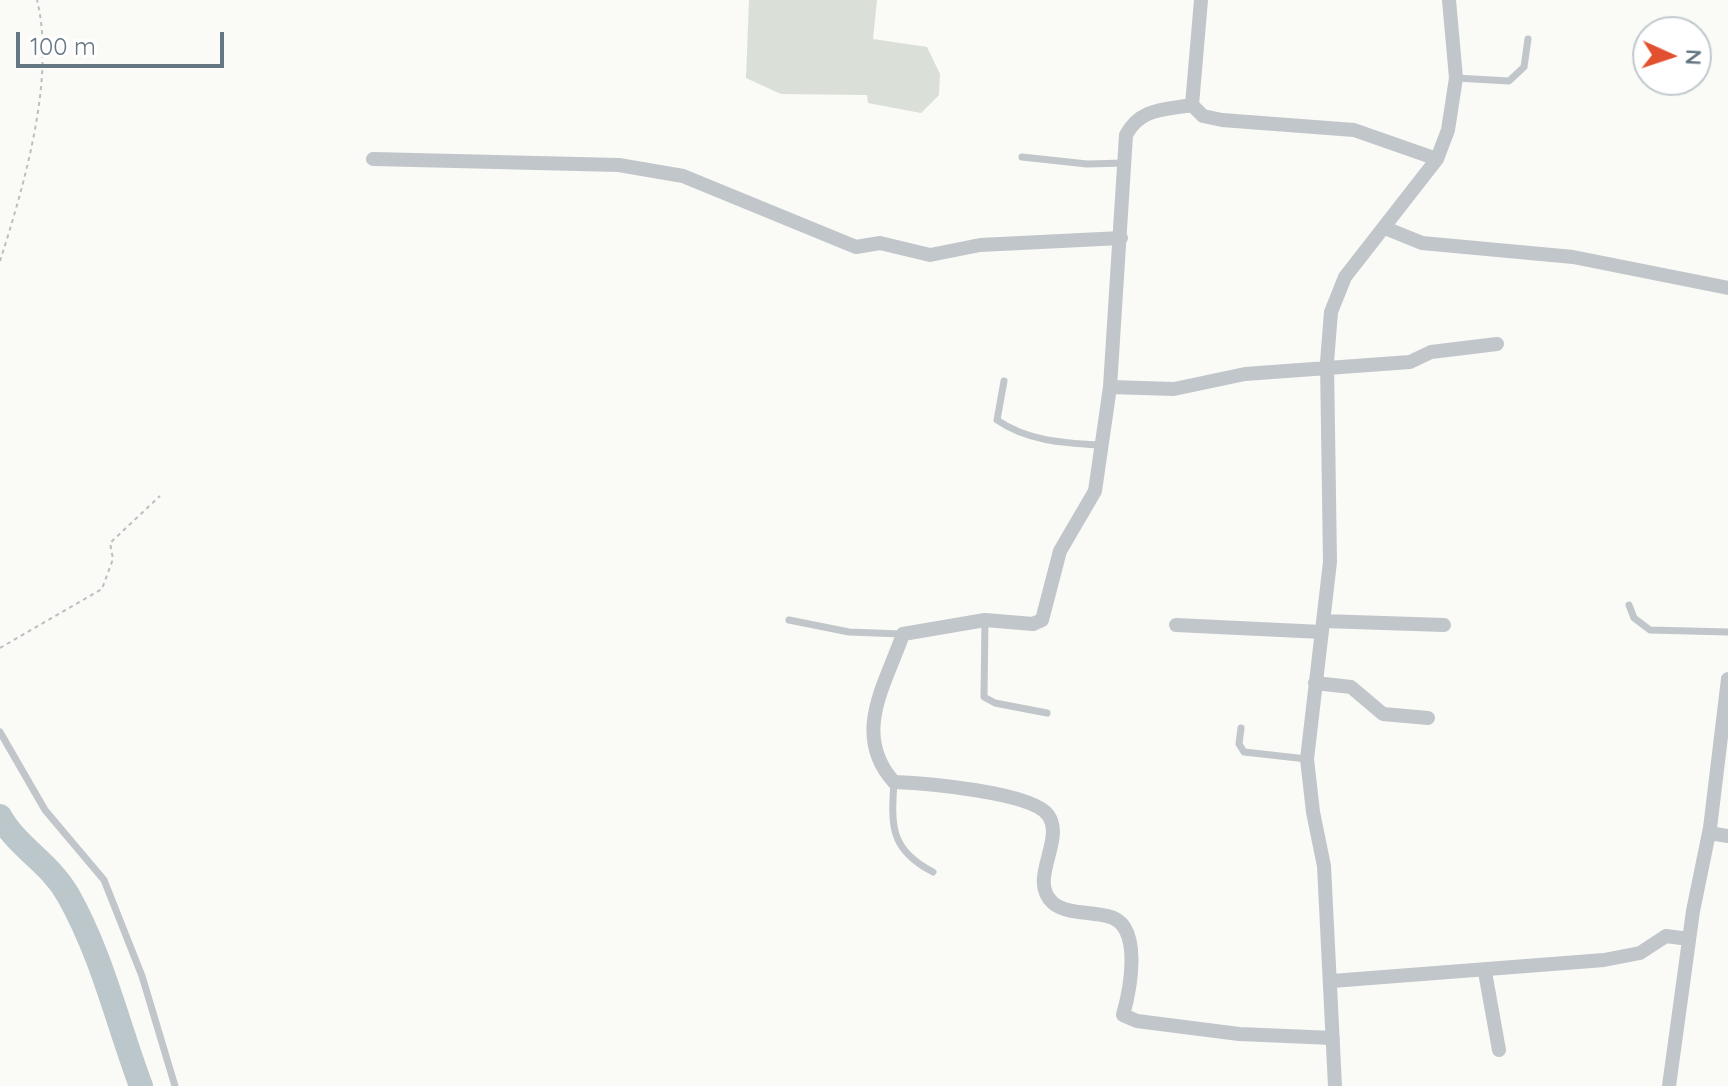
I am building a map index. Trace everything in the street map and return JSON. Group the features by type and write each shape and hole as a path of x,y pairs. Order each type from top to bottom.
{"street":[{"path":"1201,0 1192,105 1203,116 1354,130 1437,159"},
{"path":"1335,1086 1324,866 1307,759 1330,562 1327,368 1331,312 1337,293 1437,159 1448,130 1456,78 1449,0"},
{"path":"1192,105 1143,113 1133,122 1126,135 1110,387 1099,445 1095,491 1060,551 1042,620 1033,624 985,620 903,634 877,698 876,758 894,782 967,789 1038,805 1048,813 1053,837 1045,872 1046,891 1053,903 1112,916 1127,935 1131,961 1123,1015 1137,1021 1239,1034 1333,1038"},
{"path":"373,159 619,165 683,176 856,247 880,243 930,255 980,245 1121,238"},
{"path":"1385,228 1422,243 1573,257 1728,288"},
{"path":"1110,387 1174,389 1245,374 1410,362 1431,352 1497,344"},
{"path":"1176,625 1444,625"},
{"path":"1669,1086 1689,939 1709,833 1728,679"},
{"path":"1315,683 1351,687 1383,714 1428,718"},
{"path":"1709,833 1728,836"},
{"path":"1332,981 1485,972 1604,960 1648,950 1662,937 1689,939"},
{"path":"1485,972 1499,1050"}],"lane":[{"path":"1456,78 1509,81 1524,67 1528,39"},
{"path":"1022,157 1087,164 1125,163"},
{"path":"1004,381 997,420 1010,429 1052,442 1099,445"},
{"path":"1629,605 1634,618 1650,630 1728,632"},
{"path":"789,620 877,635 903,634"},
{"path":"985,620 984,697 995,703 1047,713"},
{"path":"1241,728 1239,744 1244,752 1307,759"},
{"path":"0,732 45,810 104,880 142,976 175,1086"},
{"path":"894,782 894,833 902,849 933,872"}],"path":[{"path":"0,261 21,193 44,69 45,28 37,0"},
{"path":"0,648 102,589 113,559 110,543 122,528 147,511 160,496"}],"shaded area":[{"path":"749,0 877,0 873,39 927,47 940,74 939,95 921,113 868,103 867,95 781,94 746,78"}],"waterway":[{"path":"0,816 68,895 100,965 141,1086"}]}
